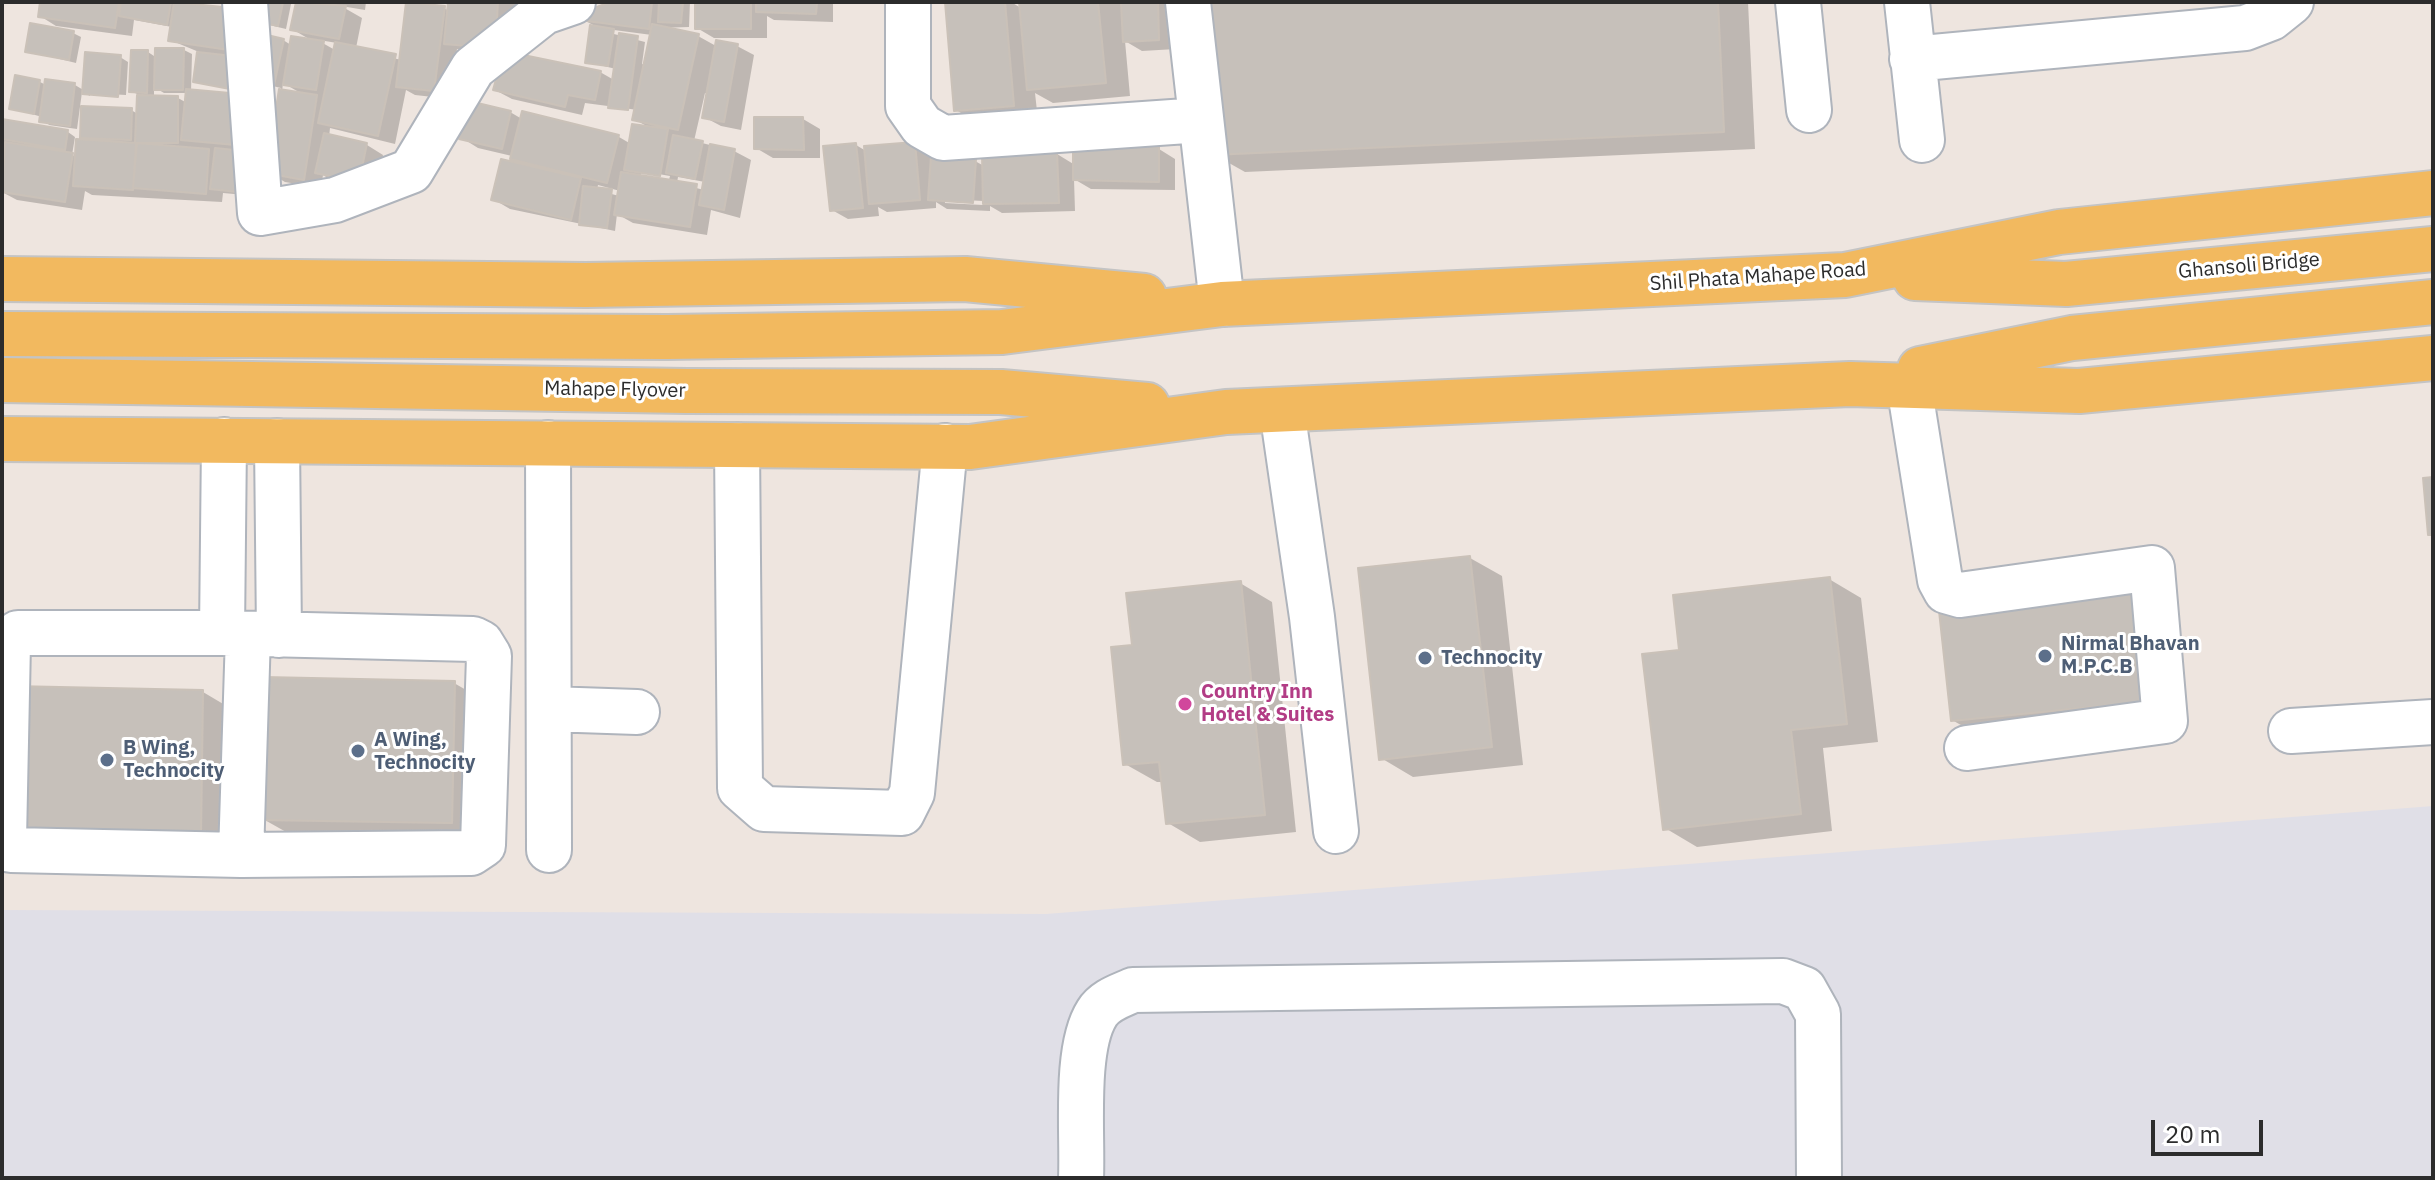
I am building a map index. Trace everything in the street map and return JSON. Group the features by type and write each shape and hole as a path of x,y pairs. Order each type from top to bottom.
{"main road":[{"name":"Shil Phata Mahape Road","path":"1222,304 1845,275 2059,232 2433,193"},
{"name":"Ghansoli Bridge","path":"1845,275 2066,284 2433,249"},
{"path":"2,279 571,285 965,279 1222,304"},
{"path":"1850,384 2072,338 2433,302"},
{"path":"2,334 621,337 1002,332 1222,304"},
{"path":"2,439 970,447 1226,412 1850,384 2079,391 2433,358"},
{"name":"Mahape Flyover","path":"2,380 687,391 1001,392 1226,412"}],"street":[{"path":"245,2 260,213 335,200 411,171 473,68 544,12 573,2"},
{"path":"908,2 908,106 922,126 943,138 1201,120"},
{"path":"1188,2 1222,304"},
{"path":"1798,2 1809,110"},
{"path":"1907,2 1922,140"},
{"path":"1912,59 2245,28 2271,18 2291,2"},
{"path":"1909,385 1940,580 1946,591 1960,595 2152,568 2165,721 1967,748"},
{"path":"1282,410 1312,617 1336,831"},
{"path":"224,440 250,634"},
{"path":"241,855 250,634 277,441"},
{"path":"548,443 549,850"},
{"path":"737,445 740,788 764,809 902,813 912,793 945,446"},
{"path":"250,634 473,639 481,643 489,656 486,838 471,853 241,855 11,850 4,840 8,643 12,635 250,634"},
{"path":"549,709 637,712"},
{"path":"2291,731 2433,722"},
{"path":"1081,1178 1085,1060 1089,1031 1097,1011 1111,999 1133,990 1783,981 1804,989 1818,1014 1819,1178"}],"shaded area":[{"path":"2433,806 2433,1178 2,1178 2,910 1046,914"}],"building":[{"path":"40,2 119,2 115,28 38,17"},
{"path":"121,2 171,2 167,25 119,16"},
{"path":"174,2 242,9 236,51 168,41"},
{"path":"259,2 283,2 278,26 255,21"},
{"path":"296,2 346,6 339,39 290,30"},
{"path":"406,2 445,6 434,91 396,87"},
{"path":"448,2 498,2 495,48 444,44"},
{"path":"610,2 652,2 649,29 579,20 584,12"},
{"path":"659,2 683,2 681,23 658,22"},
{"path":"695,2 751,2 751,29 695,29"},
{"path":"756,2 817,2 816,14 756,12"},
{"path":"945,2 1005,2 1014,106 954,111"},
{"path":"1019,2 1098,2 1106,83 1027,90"},
{"path":"1121,2 1158,2 1159,40 1123,42"},
{"path":"1204,2 1718,2 1724,132 1211,155"},
{"path":"30,23 74,31 69,60 25,52"},
{"path":"652,24 699,34 678,130 632,120"},
{"path":"590,25 614,29 608,66 585,63"},
{"path":"619,33 638,36 628,110 608,108"},
{"path":"263,34 284,39 274,85 254,81"},
{"path":"291,36 324,41 316,90 283,85"},
{"path":"716,40 738,44 724,122 702,118"},
{"path":"335,42 396,54 378,136 318,123"},
{"path":"155,48 184,48 183,90 154,90"},
{"path":"131,50 148,50 147,93 129,92"},
{"path":"504,51 601,71 595,100 568,95 565,107 493,90"},
{"path":"85,52 121,55 118,97 82,94"},
{"path":"197,52 241,57 235,90 193,82"},
{"path":"15,75 40,80 34,114 9,109"},
{"path":"45,79 75,83 70,126 39,122"},
{"path":"186,89 241,94 236,145 181,140"},
{"path":"279,89 317,95 304,180 266,173"},
{"path":"137,95 178,96 178,143 135,143"},
{"path":"469,101 511,111 502,149 459,139"},
{"path":"81,106 132,108 131,140 80,138"},
{"path":"522,111 619,135 607,183 510,159"},
{"path":"754,117 803,117 804,150 754,149"},
{"path":"2,119 68,130 65,150 2,139"},
{"path":"632,124 668,129 660,176 624,170"},
{"path":"324,133 367,143 359,182 315,173"},
{"path":"673,135 703,141 695,179 666,173"},
{"path":"76,139 136,143 133,190 73,186"},
{"path":"5,142 73,153 65,202 2,192"},
{"path":"915,142 920,200 869,204 864,146"},
{"path":"137,143 209,149 206,194 133,188"},
{"path":"856,143 863,208 830,211 823,146"},
{"path":"710,144 735,149 724,210 699,205"},
{"path":"1073,146 1159,147 1159,182 1073,180"},
{"path":"215,148 243,151 238,192 210,189"},
{"path":"1057,152 1059,203 983,204 982,154"},
{"path":"931,156 976,159 973,203 928,200"},
{"path":"501,159 581,178 571,220 491,200"},
{"path":"621,172 697,184 690,227 614,215"},
{"path":"583,186 612,189 607,228 579,225"},
{"path":"2433,477 2433,535 2428,535 2423,478"},
{"name":"Technocity","path":"1470,556 1492,747 1379,760 1358,568"},
{"path":"1830,577 1847,724 1791,730 1801,814 1663,830 1642,654 1679,650 1673,595"},
{"name":"Country Inn Hotel & Suites","path":"1241,581 1265,815 1166,824 1159,762 1123,765 1111,647 1132,645 1126,593"},
{"name":"Nirmal Bhavan M.P.C.B","path":"2140,591 2152,701 1951,721 1939,611"},
{"name":"A Wing, Technocity","path":"264,677 455,681 452,823 261,820"},
{"name":"B Wing, Technocity","path":"12,686 203,690 201,832 10,829"}],"place":[{"name":"Nirmal Bhavan M.P.C.B","path":"2045,656"},
{"name":"Technocity","path":"1425,658"},
{"name":"Country Inn Hotel & Suites","path":"1185,704"},
{"name":"A Wing, Technocity","path":"358,751"},
{"name":"B Wing, Technocity","path":"107,760"}]}
